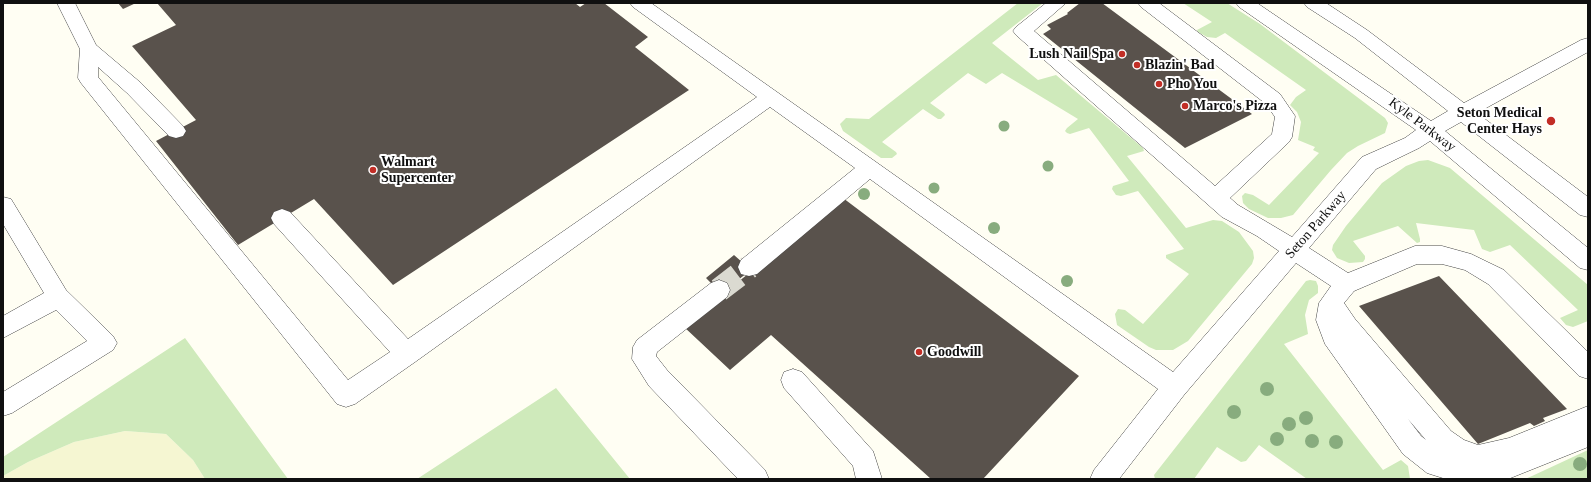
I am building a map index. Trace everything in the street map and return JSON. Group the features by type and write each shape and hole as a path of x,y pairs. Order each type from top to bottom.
{"street":[{"path":"66,3 89,49 134,88 176,131"},
{"path":"640,3 1175,386"},
{"path":"1057,3 1022,31 1230,211 1265,230 1346,284"},
{"path":"1147,3 1273,99 1285,116 1282,137 1216,198"},
{"name":"Kyle Parkway","path":"1245,3 1430,130 1588,261"},
{"path":"1313,3 1361,34 1588,209"},
{"name":"Seton Parkway","path":"1103,479 1175,386 1295,250 1369,163 1412,143 1430,130 1588,44"},
{"path":"89,49 88,78 346,396 771,97"},
{"path":"749,267 869,168"},
{"path":"3,205 58,297 105,343 3,405"},
{"path":"282,218 407,354"},
{"path":"1588,368 1496,277 1471,263 1442,255 1415,255 1346,284 1331,303 1328,320 1333,337 1412,445 1436,464 1464,472 1489,474 1588,435"},
{"path":"719,290 645,347 644,360 658,378 756,479"},
{"path":"3,328 58,297"},
{"path":"1331,303 1347,326 1405,397 1442,440 1456,449 1478,457 1509,450 1588,418"},
{"path":"793,380 864,460 869,479"}],"green space":[{"path":"1018,3 1043,3 992,43 1038,80 1056,75 1143,148 1144,151 1127,156 1186,228 1213,220 1222,221 1239,232 1253,251 1254,258 1252,264 1188,341 1173,350 1156,350 1149,347 1117,325 1115,314 1118,309 1125,310 1143,324 1189,274 1166,258 1166,255 1184,249 1138,191 1121,196 1116,195 1112,189 1113,186 1129,181 1089,128 1070,134 1065,131 1078,119 1002,73 986,84 968,73 930,103 944,113 945,115 941,119 938,119 923,109 882,142 896,152 897,154 892,158 881,158 843,131 840,124 846,118 869,119"},
{"path":"1183,3 1227,3 1260,24 1385,118 1388,123 1385,133 1347,153 1293,215 1281,218 1268,218 1249,209 1243,203 1242,196 1245,193 1253,195 1269,205 1319,153 1313,150 1315,147 1298,140 1301,122 1297,112 1290,105 1296,97 1306,90 1225,33 1216,38 1207,37 1198,32 1197,30 1212,22"},
{"path":"1428,160 1450,168 1588,285 1588,321 1573,327 1566,325 1560,318 1578,310 1510,245 1490,252 1482,249 1474,230 1416,223 1420,239 1420,242 1417,243 1398,226 1353,241 1365,256 1363,262 1349,263 1337,258 1332,250 1333,245 1346,226 1382,183 1406,166 1419,161"},
{"path":"1306,281 1316,281 1318,293 1309,300 1305,315 1308,334 1284,344 1383,470 1401,460 1408,466 1410,479 1307,479 1259,445 1246,461 1241,462 1217,447 1194,479 1155,479 1154,475"},
{"path":"185,338 288,479 205,479 193,460 166,434 125,431 74,442 28,462 3,476 3,457"},
{"path":"556,388 630,479 417,479"},
{"path":"125,431 166,434 193,460 205,479 3,479 3,476 28,462 74,442"},
{"path":"1588,450 1588,479 1525,479 1532,476"}],"building":[{"path":"118,3 136,3 123,9"},
{"name":"Walmart Supercenter","path":"157,3 575,3 580,7 586,3 604,3 648,37 635,47 689,90 393,285 314,199 238,245 156,141 196,120 132,46 176,25"},
{"path":"1080,3 1102,3 1252,114 1185,148 1043,34 1051,29 1047,25 1068,14 1067,13"},
{"name":"Goodwill","path":"843,198 1079,376 983,479 931,479 771,335 730,370 683,326"},
{"path":"734,255 751,270 721,293 706,278"},
{"path":"1439,276 1567,409 1543,418 1545,421 1534,426 1530,423 1478,444 1359,306"}],"tunnel":[{"path":"719,290 749,267"}],"place":[{"name":"Lush Nail Spa","path":"1122,54"},
{"name":"Blazin' Bad","path":"1137,65"},
{"name":"Pho You","path":"1159,84"},
{"name":"Marco's Pizza","path":"1185,106"},
{"name":"Seton Medical Center Hays","path":"1551,121"},
{"name":"Walmart Supercenter","path":"373,170"},
{"name":"Goodwill","path":"919,352"}]}
